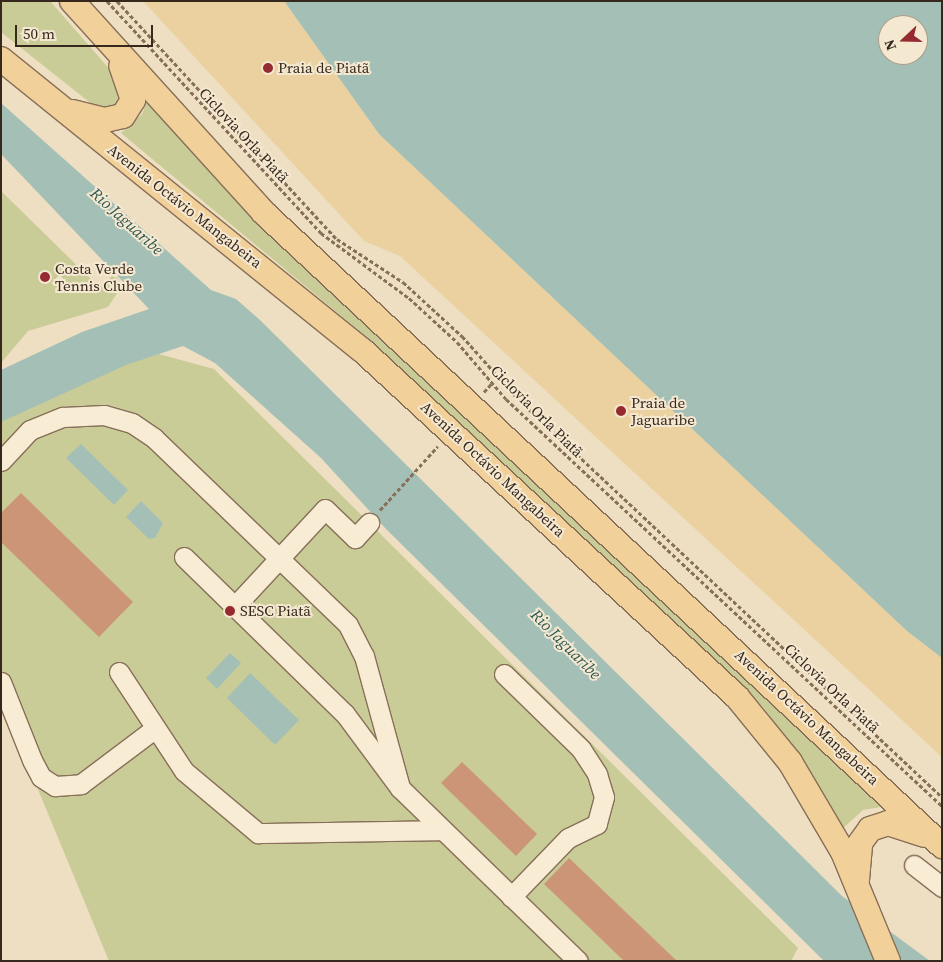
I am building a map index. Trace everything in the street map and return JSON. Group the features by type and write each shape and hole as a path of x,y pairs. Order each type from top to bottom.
{"main road":[{"name":"Avenida Octávio Mangabeira","path":"72,1 264,213 940,844"},
{"path":"65,110 105,120 130,109 133,100 129,79 99,32"},
{"name":"Avenida Octávio Mangabeira","path":"1,59 362,350 737,697 790,762 859,886 888,961"},
{"path":"859,886 860,843 864,834 878,824 909,827 940,844"}],"lane":[{"path":"1,461 45,422 104,415 132,423 154,438 280,557 358,640 400,788"},
{"path":"234,606 325,509 355,538 369,523"},
{"path":"184,557 345,714 400,788 578,961"},
{"path":"119,672 153,730 184,771 258,834 442,830"},
{"path":"504,674 581,749 597,774 604,797 597,824 568,838 511,897"},
{"path":"1,682 32,760 42,777 55,786 81,784 153,730"},
{"path":"914,865 942,887"}],"path":[{"name":"Ciclovia Orla Piatã","path":"107,1 321,233 409,298 457,342 506,399 942,806"},
{"path":"117,1 337,239 403,282 462,336 520,400 942,797"},
{"path":"369,523 430,454"}],"green space":[{"path":"1,1 50,1 119,80 122,99 117,106 98,109 1,32"},
{"path":"148,99 881,807 863,810 841,830 764,708 363,334 121,133 142,114"},
{"name":"Costa Verde Tennis Clube","path":"1,191 100,288 112,276 118,278 119,290 108,307 28,331 1,363"},
{"name":"SESC Piatã","path":"140,349 214,369 798,948 791,961 109,961 1,700 1,410"}],"sand":[{"name":"Praia de Jaguaribe","path":"143,1 284,1 379,134 907,631 942,658 942,757 400,256 364,241"}],"water":[{"path":"284,1 942,1 942,658 907,631 379,134"},
{"name":"Rio Jaguaribe","path":"1,103 211,290 236,299 260,320 842,896 930,961 824,961 387,530 321,458 215,363 183,346 126,365 1,422 1,370 82,332 149,309 1,154"},
{"path":"81,444 128,490 114,505 66,458"},
{"path":"141,501 163,523 155,538 149,539 126,517"},
{"path":"230,653 241,663 217,689 206,678"},
{"path":"250,673 299,720 275,745 227,698"}],"building":[{"path":"21,493 133,602 99,637 1,542 1,513"},
{"path":"462,762 537,834 516,856 441,783"},
{"path":"569,858 677,961 624,961 544,884"}],"place":[{"name":"Praia de Piatã","path":"268,68"},
{"name":"Costa Verde Tennis Clube","path":"45,277"},
{"name":"Praia de Jaguaribe","path":"621,411"},
{"name":"SESC Piatã","path":"230,611"}]}
